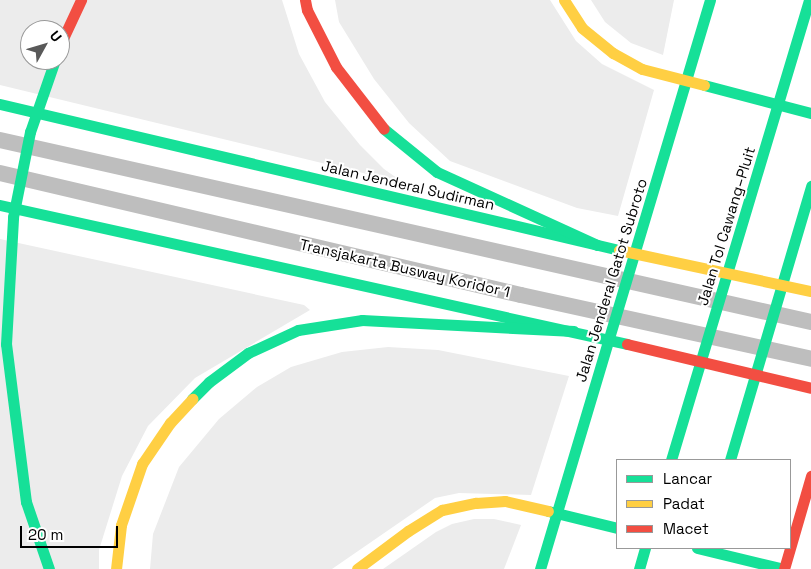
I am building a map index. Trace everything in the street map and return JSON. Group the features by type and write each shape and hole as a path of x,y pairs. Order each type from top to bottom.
{"main road":[{"path":"70,24 81,0"},
{"path":"305,0 307,10 336,67 384,129 437,172 596,245"},
{"path":"564,0 582,28 613,53 642,70 811,113"},
{"name":"Jalan Jenderal Gatot Subroto","path":"540,569 710,0"},
{"name":"Jalan Tol Cawang–Pluit","path":"672,459 809,0"},
{"path":"48,569 26,502 6,344 13,217 30,132 52,70"},
{"name":"Jalan Jenderal Sudirman","path":"0,104 596,245 811,290"},
{"path":"730,459 811,186"},
{"path":"0,205 574,331 811,388"},
{"path":"116,569 122,525 142,464 170,423 209,382 248,354 298,330 362,320 574,331"},
{"path":"791,545 811,476"},
{"path":"357,569 408,531 442,510 476,503 505,501 616,528"},
{"path":"639,569 645,549"},
{"path":"701,549 784,569 790,549"},
{"path":"700,562 704,549"}],"lane":[{"path":"0,140 811,322"},
{"name":"Transjakarta Busway Koridor 1","path":"0,173 521,295 811,359"}],"shaded area":[{"path":"0,0 282,0 299,54 325,102 360,145 384,169 404,183 0,85"},
{"path":"335,0 550,0 576,41 602,64 654,90 618,216 577,208 450,161 409,123 374,79 339,22"},
{"path":"591,0 674,0 663,55 631,43 605,22"},
{"path":"0,239 304,305 310,310 195,378 148,426 122,476 99,550 99,569 0,569"},
{"path":"388,347 438,350 569,376 531,495 459,493 435,498 332,569 150,569 153,534 179,467 219,419 257,387 291,367 342,352"},
{"path":"474,519 494,519 521,525 504,569 383,569 436,532 452,524"}],"traffic: fast":[{"path":"540,569 710,0"},
{"path":"671,459 809,0"},
{"path":"49,569 26,502 6,344 13,217 30,132 52,70"},
{"path":"704,85 811,113"},
{"path":"0,104 619,250"},
{"path":"384,129 437,172 597,245"},
{"path":"730,459 811,186"},
{"path":"0,205 627,344"},
{"path":"192,399 209,382 248,353 298,330 362,320 574,331"},
{"path":"548,511 616,528"},
{"path":"639,569 645,549"},
{"path":"701,549 784,569"}],"traffic: slow":[{"path":"564,0 582,28 613,53 642,69 704,85"},
{"path":"619,250 811,291"},
{"path":"116,569 121,525 142,464 170,423 192,399"},
{"path":"357,569 408,531 442,510 476,503 505,501 548,511"}],"traffic: jam":[{"path":"70,24 81,0"},
{"path":"305,0 307,10 336,67 384,129"},
{"path":"627,344 811,388"},
{"path":"791,545 811,476"},
{"path":"784,569 790,549"}]}
